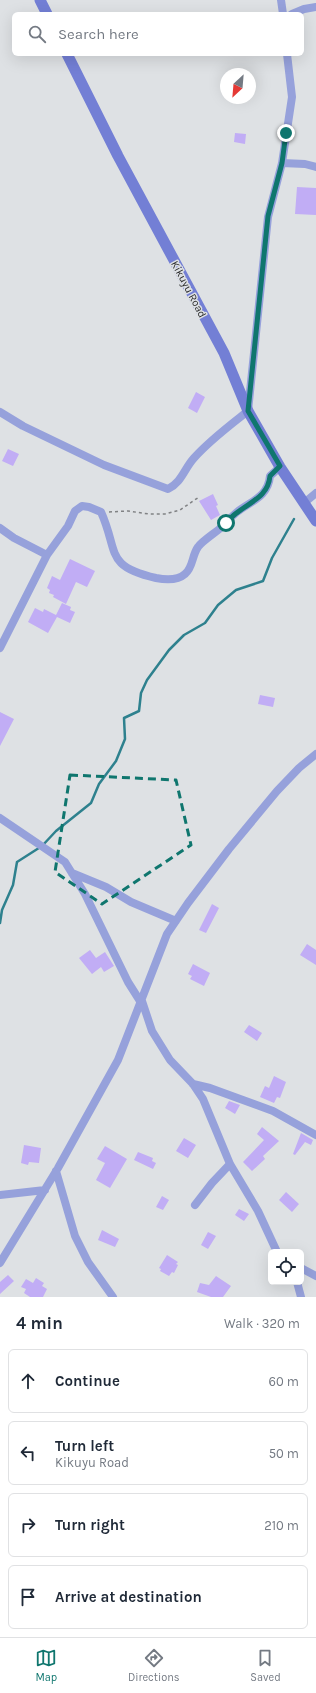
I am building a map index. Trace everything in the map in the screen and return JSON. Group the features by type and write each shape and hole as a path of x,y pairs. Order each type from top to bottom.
{"main road":[{"path":"40,0 46,12"},
{"name":"Kikuyu Road","path":"68,56 118,156 224,353 248,411 280,466 316,521"}],"street":[{"path":"281,0 283,12"},
{"path":"297,12 316,7"},
{"path":"0,412 23,426 104,465 168,489 176,485 193,460 215,437 248,411 268,216 282,163 292,97 287,56"},
{"path":"282,163 305,164 316,167"},
{"path":"0,648 47,555 68,526 75,511 82,506 101,512 109,529 113,551 119,562 131,571 164,579 177,579 186,574 192,564 194,553 199,545 218,531 236,513 260,498 269,484 270,476 280,466"},
{"path":"304,503 316,493"},
{"path":"0,528 14,538 47,555"},
{"path":"0,1263 45,1190 118,1060 140,1000 167,934 228,849 277,790 299,768 316,754"},
{"path":"0,818 65,862 85,894 128,982 140,1000 152,1031 170,1060 193,1084 209,1112 217,1136 230,1164 258,1211 276,1249"},
{"path":"72,873 106,887 131,902 176,921"},
{"path":"193,1084 210,1088 273,1111 316,1135"},
{"path":"195,1205 212,1183 230,1164"},
{"path":"56,1171 75,1236 88,1262 113,1297"},
{"path":"0,1195 45,1190"},
{"path":"304,1269 316,1275"},
{"path":"298,1285 301,1297"}],"path":[{"path":"101,512 128,511 149,514 165,514 180,510 199,497"}],"highlighted area":[{"path":"70,775 176,780 191,845 102,904 55,872"}],"building":[{"path":"235,133 246,134 245,144 234,142"},
{"path":"297,187 316,188 316,215 295,214"},
{"path":"196,392 205,397 197,413 188,408"},
{"path":"8,449 19,454 13,466 2,461"},
{"path":"213,494 218,505 216,506 220,515 211,520 199,501"},
{"path":"70,559 95,571 87,587 76,582 66,604 53,597 54,595 49,593 50,590 47,588 52,576 60,580"},
{"path":"62,603 71,607 70,610 75,612 70,623 57,617 48,633 28,622 35,608 43,612 44,609 56,615"},
{"path":"260,695 275,698 273,707 258,704"},
{"path":"0,712 14,719 0,746"},
{"path":"212,904 219,908 206,933 199,930"},
{"path":"307,944 316,950 316,965 300,955"},
{"path":"90,950 96,958 105,952 114,966 104,972 101,967 92,974 79,958"},
{"path":"193,964 210,973 204,986 190,979 192,976 188,974"},
{"path":"249,1025 262,1033 257,1041 244,1032"},
{"path":"274,1076 286,1082 280,1098 277,1097 274,1103 260,1097 265,1086 269,1088"},
{"path":"229,1101 240,1105 235,1114 225,1108"},
{"path":"262,1127 279,1141 263,1156 265,1159 252,1171 243,1162 264,1140 257,1134"},
{"path":"301,1133 313,1140 311,1145 305,1142 295,1155 293,1154"},
{"path":"184,1138 196,1145 188,1158 176,1151"},
{"path":"24,1145 41,1148 39,1163 29,1162 28,1165 21,1163"},
{"path":"105,1146 127,1159 110,1188 96,1180 105,1163 97,1159"},
{"path":"138,1152 153,1158 152,1161 156,1163 153,1169 134,1160"},
{"path":"286,1192 299,1204 292,1212 279,1200"},
{"path":"162,1196 169,1200 163,1210 156,1207"},
{"path":"239,1209 249,1214 244,1221 235,1215"},
{"path":"102,1230 119,1239 115,1247 98,1240"},
{"path":"208,1232 216,1236 208,1249 201,1245"},
{"path":"167,1255 178,1262 174,1273 172,1272 169,1276 160,1271 161,1269 159,1268"},
{"path":"8,1275 14,1281 0,1294 0,1282"},
{"path":"216,1276 231,1286 223,1297 211,1297 197,1292 200,1283 209,1285"},
{"path":"36,1278 44,1283 42,1286 47,1289 43,1297 30,1297 24,1293 26,1289 21,1287 26,1279 33,1283"}],"waterway":[{"path":"0,923 2,910 13,885 17,862 42,846 56,831 91,803 99,784 116,761 125,739 124,718 139,711 141,693 147,680 169,650 184,635 205,623 218,605 236,590 263,581 272,558 294,519"}],"route":[{"path":"226,523 236,513 260,498 269,484 270,476 280,466 248,411 258,326 268,216 282,163 286,133"}]}
